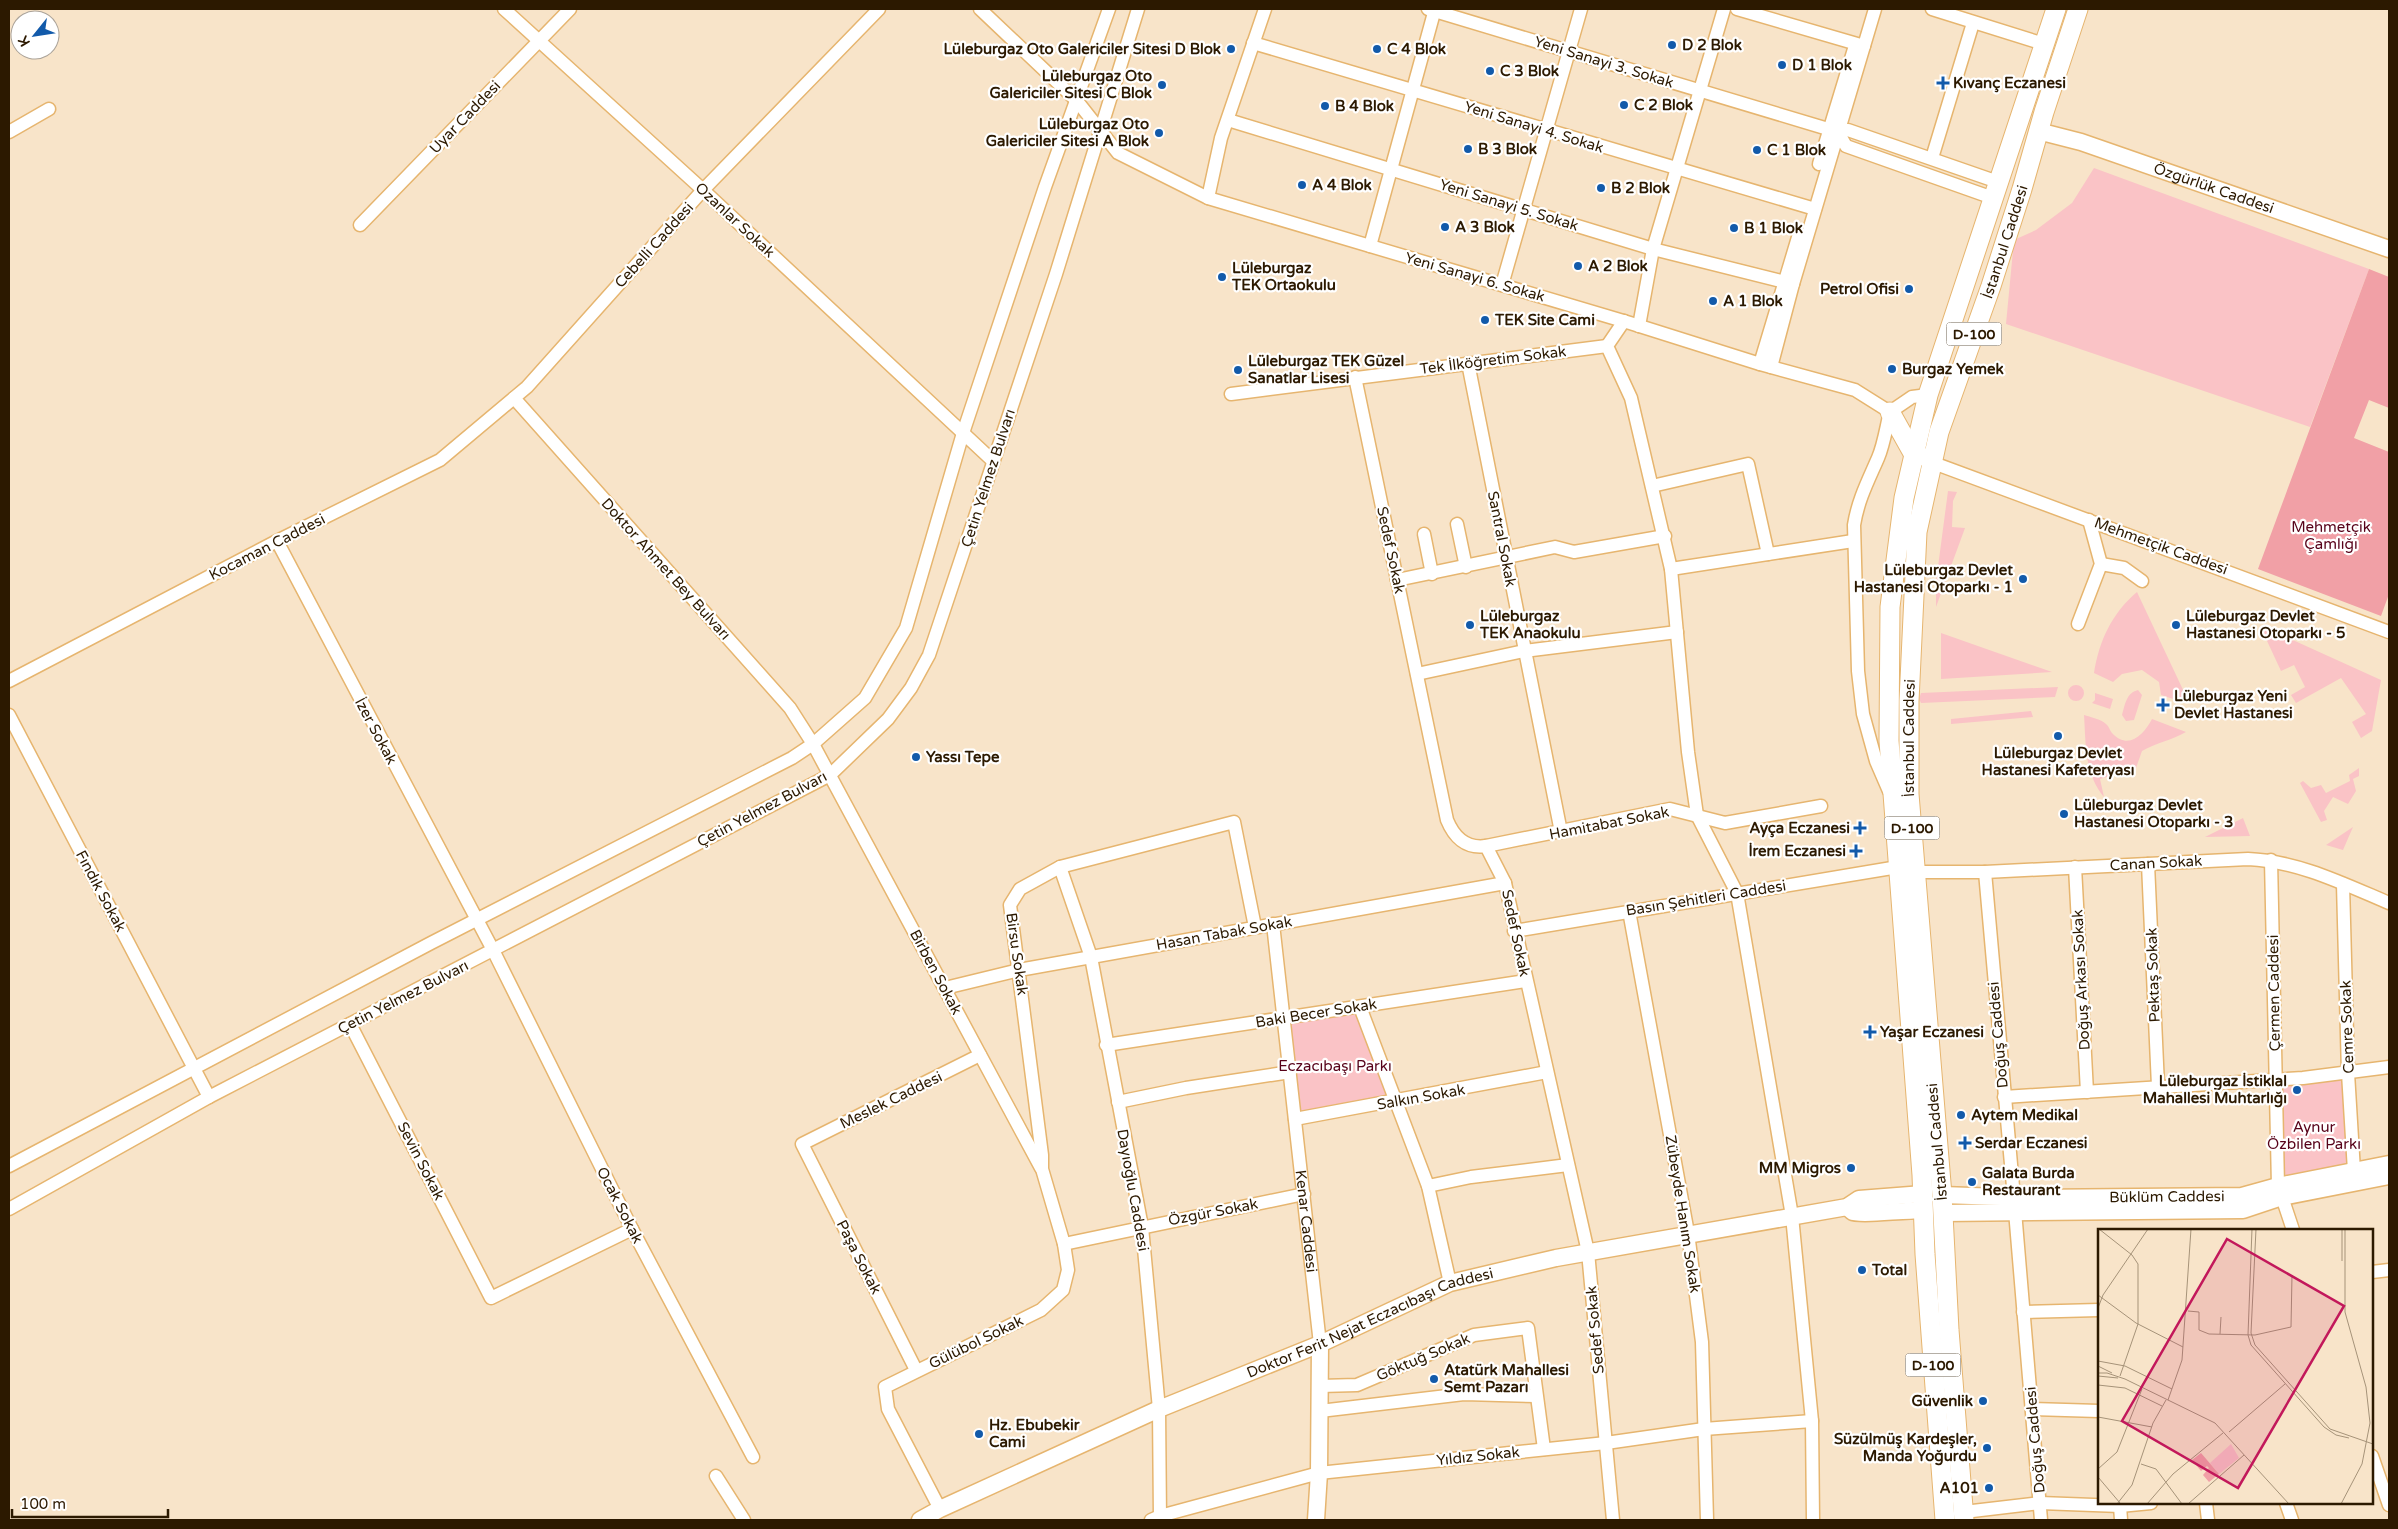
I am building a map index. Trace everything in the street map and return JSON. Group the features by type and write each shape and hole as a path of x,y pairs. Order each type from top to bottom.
{"highway":[{"name":"İstanbul Caddesi","path":"1964,1516 1949,1330 1942,1204 1907,869 1893,801 1888,741 1890,607 1904,498 1928,395 2056,9"},
{"name":"İstanbul Caddesi","path":"1945,1520 1927,1287 1907,869 1909,701 1917,532 1939,432 1991,286 2038,131 2078,9"},
{"path":"1996,190 2019,197"},
{"path":"1890,412 1913,453 1932,462"},
{"path":"1923,1202 1942,1204"}],"main road":[{"name":"Özgürlük Caddesi","path":"2038,131 2081,142 2389,249"},
{"name":"Büklüm Caddesi","path":"1942,1204 2243,1210 2280,1192 2354,1171 2389,1164"},
{"name":"Büklüm Caddesi","path":"2280,1192 2389,1176"},
{"name":"Doktor Ferit Nejat Eczacıbaşı Caddesi","path":"933,1516 1159,1409 1320,1344 1450,1283 1588,1252 1688,1233 1847,1207 1853,1212 1860,1214 1903,1210 1923,1202"},
{"name":"Kenar Caddesi","path":"1316,1520 1319,1473 1320,1344"}],"street":[{"name":"Ozanlar Sokak","path":"504,9 703,190 993,461"},
{"name":"Uyar Caddesi","path":"360,225 570,9"},
{"name":"Cebelli Caddesi","path":"514,398 527,387 703,190 879,9"},
{"name":"Yeni Sanayi 6. Sokak","path":"980,9 1077,100 1118,153 1208,198 1624,321 1765,366 1855,390 1890,412"},
{"name":"Çetin Yelmez Bulvarı","path":"9,1166 193,1067 476,920 740,787 813,744 865,698 906,628 963,433 1044,187 1109,9"},
{"name":"Çetin Yelmez Bulvarı","path":"9,1208 209,1097 830,775 888,719 911,688 928,656 1056,274 1138,9"},
{"path":"1208,198 1228,120 1265,9"},
{"path":"1370,246 1432,9"},
{"name":"Yeni Sanayi 3. Sokak","path":"1432,9 1834,131 1848,130 1932,158 1996,190"},
{"path":"1502,285 1581,9"},
{"path":"1639,326 1654,250 1724,9"},
{"path":"1737,9 1860,44"},
{"path":"1860,44 1866,9"},
{"path":"1765,366 1860,44 1875,9"},
{"path":"1932,9 2044,44"},
{"path":"1932,158 1973,23"},
{"name":"Yeni Sanayi 4. Sokak","path":"1253,43 1677,170 1811,208"},
{"path":"9,132 49,109"},
{"name":"Yeni Sanayi 5. Sokak","path":"1228,120 1391,168 1654,250 1788,283"},
{"name":"Yeni Sanayi 3. Sokak","path":"1834,131 1846,146 1996,190"},
{"path":"1624,321 1607,346 1631,398 1664,536 1671,570 1688,752 1697,815 1737,893 1792,1216 1812,1421 1813,1520"},
{"name":"Tek İlköğretim Sokak","path":"1230,394 1607,346"},
{"name":"Santral Sokak","path":"1468,363 1561,832"},
{"name":"Sedef Sokak","path":"1355,378 1447,820 1460,840 1472,846 1486,846 1504,883 1588,1252 1613,1520"},
{"path":"1893,801 1876,761 1863,714 1858,671 1853,541 1856,508 1882,447 1890,412 1912,397 1928,395"},
{"name":"Kocaman Caddesi","path":"9,681 276,542 440,460 514,398"},
{"name":"Doktor Ahmet Bey Bulvarı","path":"514,398 790,708 830,775"},
{"name":"Mehmetçik Caddesi","path":"1932,462 2389,632"},
{"path":"1652,486 1748,464 1768,554"},
{"path":"2078,624 2101,564 2089,520"},
{"path":"1457,524 1466,567"},
{"path":"1424,534 1432,574"},
{"path":"1397,580 1506,559 1555,547 1574,552 1664,536"},
{"path":"1671,570 1853,541"},
{"name":"İzer Sokak","path":"276,542 493,950"},
{"path":"2101,564 2124,568 2142,581"},
{"path":"1417,674 1524,651 1677,632"},
{"name":"Fındık Sokak","path":"9,715 209,1097"},
{"name":"Birben Sokak","path":"830,775 1042,1169"},
{"name":"Hamitabat Sokak","path":"1486,846 1670,809 1724,823 1821,806"},
{"name":"Birsu Sokak","path":"1063,1290 1068,1270 1064,1244 1042,1169 1042,1155 1010,905 1020,889 1060,867 1234,822 1255,927"},
{"name":"Canan Sokak","path":"1907,869 1984,872 2271,860 2314,872 2389,903"},
{"name":"Çermen Caddesi","path":"2271,860 2275,1080 2280,1192 2292,1229"},
{"name":"Pektaş Sokak","path":"2148,864 2158,1086"},
{"name":"Dayıoğlu Caddesi","path":"1060,867 1092,958 1106,1045 1142,1226 1159,1409 1157,1519"},
{"name":"Doğuş Arkası Sokak","path":"2075,867 2087,1092"},
{"name":"Basın Şehitleri Caddesi","path":"1514,931 1737,893 1907,869"},
{"name":"Doğuş Caddesi","path":"1984,872 2041,1520"},
{"name":"Hasan Tabak Sokak","path":"945,988 1019,970 1504,883"},
{"name":"Cemre Sokak","path":"2343,884 2348,1074 2354,1171"},
{"name":"Zübeyde Hanım Sokak","path":"1629,911 1688,1233 1702,1342 1707,1520"},
{"name":"Kenar Caddesi","path":"1273,924 1320,1344"},
{"name":"Ocak Sokak","path":"493,950 632,1228 753,1457"},
{"name":"Baki Becer Sokak","path":"1106,1045 1526,981"},
{"path":"1360,1007 1428,1186 1450,1283"},
{"name":"Sevin Sokak","path":"350,1024 491,1298 632,1228"},
{"name":"Meslek Caddesi","path":"802,1144 980,1055"},
{"path":"2004,1097 2275,1080 2348,1074 2389,1067"},
{"path":"1118,1102 1186,1088 1290,1072"},
{"name":"Salkın Sokak","path":"1296,1119 1396,1102 1547,1072"},
{"name":"Paşa Sokak","path":"802,1144 916,1370"},
{"path":"1428,1186 1471,1177 1568,1165"},
{"name":"Özgür Sokak","path":"1064,1244 1142,1226 1304,1194"},
{"path":"2373,1272 2389,1270"},
{"name":"Gülübol Sokak","path":"933,1516 888,1410 884,1387 1041,1310 1063,1290"},
{"path":"2023,1312 2098,1310"},
{"name":"Göktuğ Sokak","path":"1320,1386 1357,1384 1474,1335 1528,1328 1536,1396"},
{"path":"1320,1411 1464,1394 1536,1396 1544,1450"},
{"path":"2032,1409 2098,1411"},
{"name":"Yıldız Sokak","path":"1157,1519 1319,1473 1606,1443 1704,1429 1812,1421"},
{"path":"2373,1458 2380,1474 2389,1505"},
{"path":"716,1476 744,1520"},
{"path":"1964,1516 2040,1503 2120,1506 2141,1504"},
{"path":"2206,1504 2208,1520"},
{"path":"2286,1504 2292,1520"},
{"path":"2120,1506 2121,1520"}],"green space":[{"path":"2094,168 2369,269 2310,427 2006,324 2014,240 2036,230 2072,203"},
{"name":"Mehmetçik Çamlığı","path":"2369,269 2389,277 2389,408 2369,400 2354,438 2389,452 2389,594 2381,616 2258,569"},
{"path":"1948,491 1957,492 1953,501 1952,527 1965,528 1936,607 1936,582"},
{"path":"2137,592 2185,694 2179,701 2161,695 2159,682 2142,670 2122,674 2113,682 2094,673 2099,650 2108,628 2120,609"},
{"path":"2261,628 2295,641 2381,680 2372,731 2361,738 2352,722 2366,714 2341,678 2296,703 2291,695 2305,687 2294,665 2281,671"},
{"path":"1941,633 2052,672 1941,679"},
{"path":"2073,685 2079,685 2084,690 2082,699 2073,701 2068,696 2068,690"},
{"path":"2058,687 2055,697 1921,703 1919,699 1921,693"},
{"path":"2138,690 2142,695 2134,720 2126,721 2122,715 2125,703 2131,694"},
{"path":"2095,693 2113,699 2110,709 2092,703 2095,700"},
{"path":"2031,711 2033,717 1951,724 1951,719"},
{"path":"2084,715 2104,722 2112,733 2124,741 2140,735 2152,719 2186,732 2142,751 2136,768 2100,779 2104,797 2097,788 2089,768"},
{"path":"2359,768 2359,776 2353,779 2356,791 2348,804 2333,797 2324,811 2327,820 2321,822 2300,783 2303,781 2311,788 2321,785 2326,793 2350,781 2349,775"},
{"path":"2243,818 2250,836 2205,837"},
{"path":"2353,827 2343,850 2326,845"},
{"name":"Eczacıbaşı Parkı","path":"1357,1011 1390,1099 1300,1113 1288,1020"},
{"name":"Aynur Özbilen Parkı","path":"2342,1080 2349,1169 2283,1180 2281,1093 2284,1084"}],"place":[{"name":"D 2 Blok","path":"1672,45"},
{"name":"Lüleburgaz Oto Galericiler Sitesi D Blok","path":"1231,49"},
{"name":"C 4 Blok","path":"1377,49"},
{"name":"D 1 Blok","path":"1782,65"},
{"name":"C 3 Blok","path":"1490,71"},
{"name":"Kıvanç Eczanesi","path":"1943,83"},
{"name":"Lüleburgaz Oto Galericiler Sitesi C Blok","path":"1162,85"},
{"name":"C 2 Blok","path":"1624,105"},
{"name":"B 4 Blok","path":"1325,106"},
{"name":"Lüleburgaz Oto Galericiler Sitesi A Blok","path":"1159,133"},
{"name":"B 3 Blok","path":"1468,149"},
{"name":"C 1 Blok","path":"1757,150"},
{"name":"A 4 Blok","path":"1302,185"},
{"name":"B 2 Blok","path":"1601,188"},
{"name":"A 3 Blok","path":"1445,227"},
{"name":"B 1 Blok","path":"1734,228"},
{"name":"A 2 Blok","path":"1578,266"},
{"name":"Lüleburgaz TEK Ortaokulu","path":"1222,277"},
{"name":"Petrol Ofisi","path":"1909,289"},
{"name":"A 1 Blok","path":"1713,301"},
{"name":"TEK Site Cami","path":"1485,320"},
{"name":"Burgaz Yemek","path":"1892,369"},
{"name":"Lüleburgaz TEK Güzel Sanatlar Lisesi","path":"1238,370"},
{"name":"Lüleburgaz Devlet Hastanesi Otoparkı - 1","path":"2023,579"},
{"name":"Lüleburgaz TEK Anaokulu","path":"1470,625"},
{"name":"Lüleburgaz Devlet Hastanesi Otoparkı - 5","path":"2176,625"},
{"name":"Lüleburgaz Yeni Devlet Hastanesi","path":"2163,705"},
{"name":"Lüleburgaz Devlet Hastanesi Kafeteryası","path":"2058,736"},
{"name":"Yassı Tepe","path":"916,757"},
{"name":"Lüleburgaz Devlet Hastanesi Otoparkı - 3","path":"2064,814"},
{"name":"Ayça Eczanesi","path":"1860,828"},
{"name":"İrem Eczanesi","path":"1856,851"},
{"name":"Yaşar Eczanesi","path":"1870,1032"},
{"name":"Lüleburgaz İstiklal Mahallesi Muhtarlığı","path":"2297,1090"},
{"name":"Aytem Medikal","path":"1961,1115"},
{"name":"Serdar Eczanesi","path":"1965,1143"},
{"name":"MM Migros","path":"1851,1168"},
{"name":"Galata Burda Restaurant","path":"1972,1182"},
{"name":"Total","path":"1862,1270"},
{"name":"Atatürk Mahallesi Semt Pazarı","path":"1434,1379"},
{"name":"Güvenlik","path":"1983,1401"},
{"name":"Hz. Ebubekir Cami","path":"979,1434"},
{"name":"Süzülmüş Kardeşler, Manda Yoğurdu","path":"1987,1448"},
{"name":"A101","path":"1989,1488"}]}
